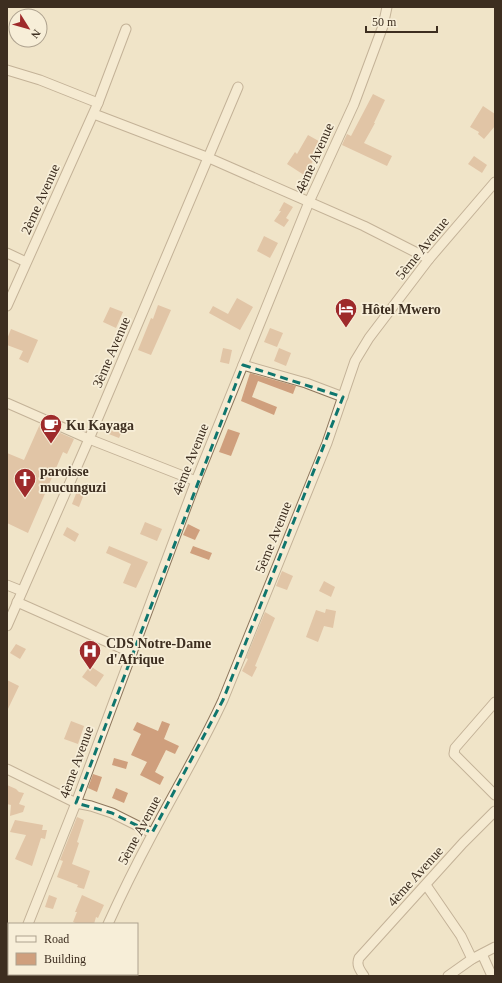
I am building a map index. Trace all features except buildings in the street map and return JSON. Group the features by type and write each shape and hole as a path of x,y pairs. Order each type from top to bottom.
{"street":[{"name":"4ème Avenue","path":"28,923 76,803 196,481 309,202 354,104 383,26 387,7"},
{"name":"2ème Avenue","path":"7,306 94,114 126,29"},
{"path":"7,70 40,80 98,103"},
{"name":"3ème Avenue","path":"7,626 89,439 238,87"},
{"path":"94,114 208,158 364,226 430,259"},
{"name":"5ème Avenue","path":"108,923 152,833 207,736 223,700 327,442 355,361 369,338 430,259 495,182"},
{"path":"7,253 26,262"},
{"path":"243,365 306,383 343,397"},
{"path":"7,403 89,439 196,481"},
{"path":"7,584 22,591"},
{"path":"17,602 132,652"},
{"path":"495,702 455,748 454,754 495,795"},
{"path":"7,769 76,803 112,813 152,833"},
{"name":"4ème Avenue","path":"364,976 358,966 357,962 359,958 463,843 495,811"},
{"path":"426,885 461,936 472,959"},
{"path":"448,976 472,959 495,947"},
{"path":"482,954 492,976"}],"highlighted area":[{"path":"243,365 343,397 223,700 152,833 112,813 76,803"}],"place":[{"name":"Hôtel Mwero","path":"346,328"},
{"name":"Ku Kayaga","path":"51,444"},
{"name":"paroisse mucunguzi","path":"25,498"},
{"name":"CDS Notre-Dame d'Afrique","path":"90,670"}]}
